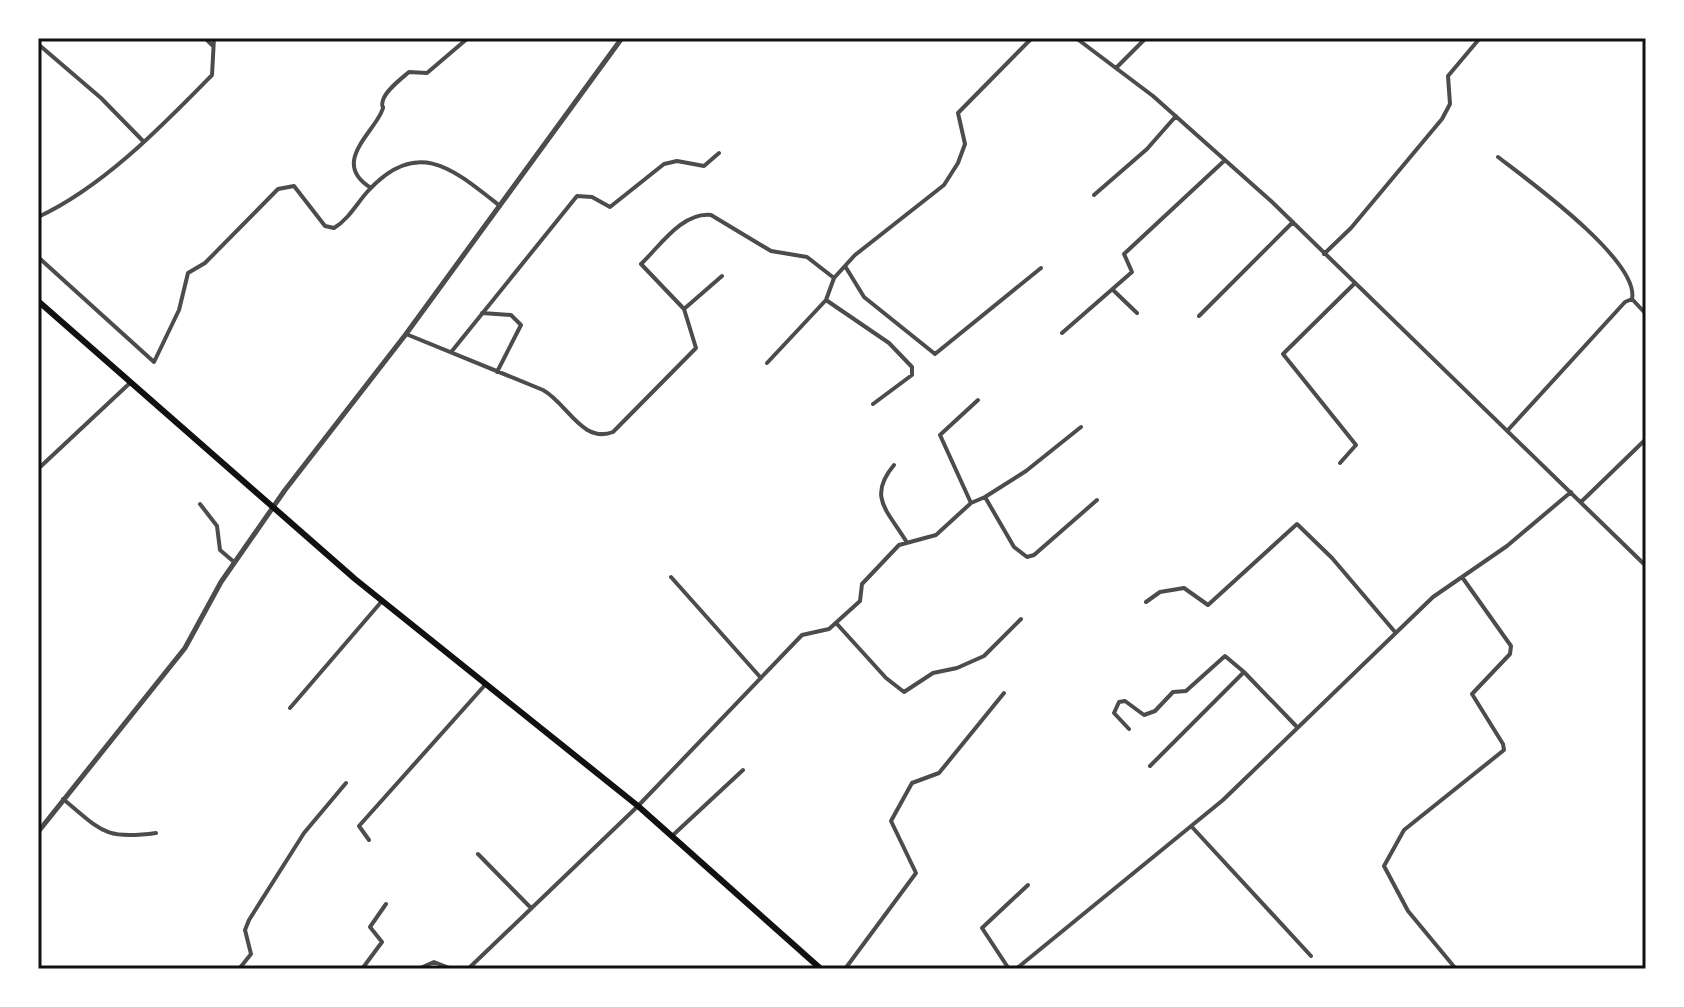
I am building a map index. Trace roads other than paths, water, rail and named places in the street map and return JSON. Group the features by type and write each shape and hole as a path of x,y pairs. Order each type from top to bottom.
{"main road":[{"path":"38,301 382,601 638,806 821,969"}],"street":[{"path":"205,38 212,45"},
{"path":"38,217 71,201 143,141 214,72 214,38"},
{"path":"371,188 357,175 357,144 382,110 384,98 409,72 427,73 468,38"},
{"path":"38,832 185,648 234,562 273,507 406,334 622,38"},
{"path":"767,363 826,300 834,278 845,266 867,244 944,185 958,163 965,144 958,113 1032,38"},
{"path":"1076,38 1176,116 1293,222 1646,566"},
{"path":"1116,68 1146,38"},
{"path":"1324,254 1351,228 1442,119 1450,104 1448,76 1480,38"},
{"path":"38,44 101,98 143,141"},
{"path":"1094,195 1147,149 1176,116"},
{"path":"452,351 577,196 592,197 610,207 664,164 677,161 704,166 719,153"},
{"path":"1498,157 1578,222 1630,279 1632,299 1646,314"},
{"path":"1062,333 1132,272 1124,254 1224,161"},
{"path":"38,257 154,362 179,310 188,273 205,263 273,193 285,186 294,186 331,229 339,225 371,188 398,166 424,162 466,178 500,206"},
{"path":"406,334 553,395 591,434 608,434 696,348 684,309 641,264 683,222 700,214 711,215 771,251 807,257 834,278"},
{"path":"1199,316 1293,222"},
{"path":"845,266 864,297 935,354 1041,268"},
{"path":"684,309 722,276"},
{"path":"1340,463 1356,445 1283,354 1354,283"},
{"path":"1113,290 1137,313"},
{"path":"1508,430 1632,299"},
{"path":"826,300 889,343 912,367 912,375 904,383 873,404"},
{"path":"482,313 511,315 521,325 497,372"},
{"path":"38,469 131,382"},
{"path":"971,503 940,435 978,400"},
{"path":"468,969 638,806 807,631 829,629 837,624 860,601 862,584 873,569 906,541 936,535 971,503 1017,478 1081,427"},
{"path":"1581,502 1646,439"},
{"path":"894,465 881,481 879,495 906,541"},
{"path":"1016,969 1192,827 1395,632 1461,577 1507,546 1571,492"},
{"path":"985,497 1014,547 1027,557 1034,555 1097,500"},
{"path":"200,504 217,526 220,550 234,562"},
{"path":"1146,602 1160,592 1184,588 1208,605 1297,524 1332,558 1395,632"},
{"path":"671,577 761,678"},
{"path":"1456,969 1408,911 1384,866 1404,830 1504,750 1472,694 1510,654 1511,646 1461,577"},
{"path":"290,708 382,601"},
{"path":"837,624 904,692 933,673 957,668 984,656 1021,619"},
{"path":"1129,729 1114,713 1119,702 1125,701 1144,715 1152,713 1173,692 1186,691 1225,656 1297,727"},
{"path":"1150,766 1244,672"},
{"path":"369,840 359,826 487,683"},
{"path":"845,969 916,873 891,821 900,801 917,780 939,773 1004,693"},
{"path":"672,836 743,770"},
{"path":"239,969 251,954 245,930 249,920 304,833 346,783"},
{"path":"63,799 103,832 115,836 156,833"},
{"path":"1192,827 1311,956"},
{"path":"478,854 531,908"},
{"path":"1009,969 982,928 1028,885"},
{"path":"362,969 382,942 370,927 386,904"},
{"path":"418,969 439,962 452,969"}]}
